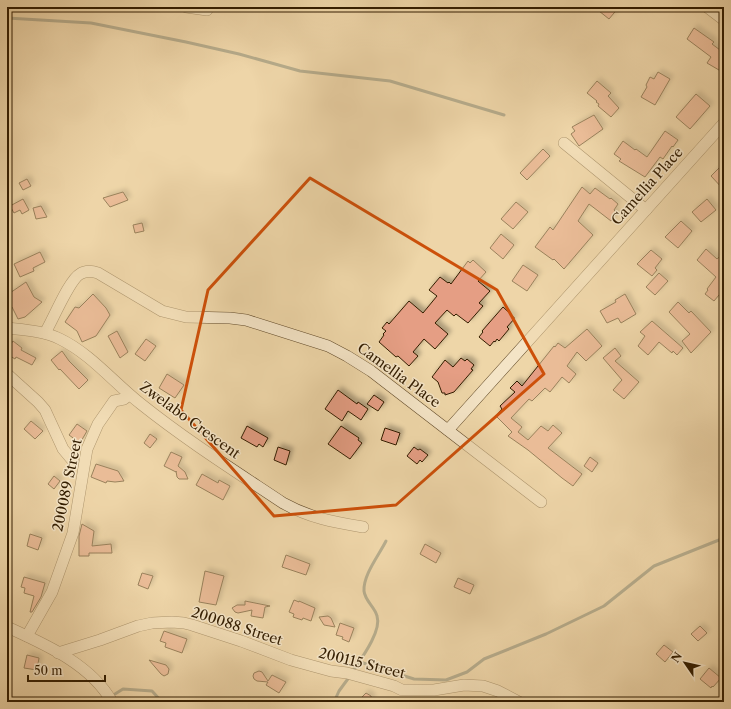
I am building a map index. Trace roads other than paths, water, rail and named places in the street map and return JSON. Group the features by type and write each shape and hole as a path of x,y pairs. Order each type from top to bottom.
{"street":[{"path":"186,7 207,10"},
{"path":"707,7 724,20"},
{"name":"Camellia Place","path":"448,430 724,123"},
{"path":"564,143 646,210"},
{"name":"Camellia Place","path":"45,333 71,283 81,274 92,271 98,273 162,311 186,317 246,320 288,332 328,346 371,371 541,502"},
{"name":"Zwelabo Crescent","path":"7,328 45,333 60,339 75,348 93,362 130,396 157,417 283,503 300,512 326,521 363,527"},
{"path":"7,374 45,410 63,449 73,461"},
{"name":"200089 Street","path":"27,636 52,592 73,533 85,458 91,440 98,424 114,402 130,396"},
{"name":"200088 Street","path":"58,653 138,626 152,623 172,622 192,625 241,640 291,660"},
{"path":"7,627 58,653 78,666 94,679 107,693 112,702"},
{"name":"200115 Street","path":"291,660 332,671 351,674 394,686 402,690 434,690 464,686 483,686 498,691 519,702"}],"waterway":[{"path":"7,18 91,23 239,54 300,71 390,81 504,115"},
{"path":"360,662 414,679 446,680 467,672 484,659 546,634 604,606 654,566 719,540 724,540"},
{"path":"353,671 370,645 378,622 377,616 365,595 364,585 372,565 386,541"},
{"path":"334,702 339,691 350,676"},
{"path":"115,694 123,689 152,691 162,702"},
{"path":"92,702 105,698"}]}
